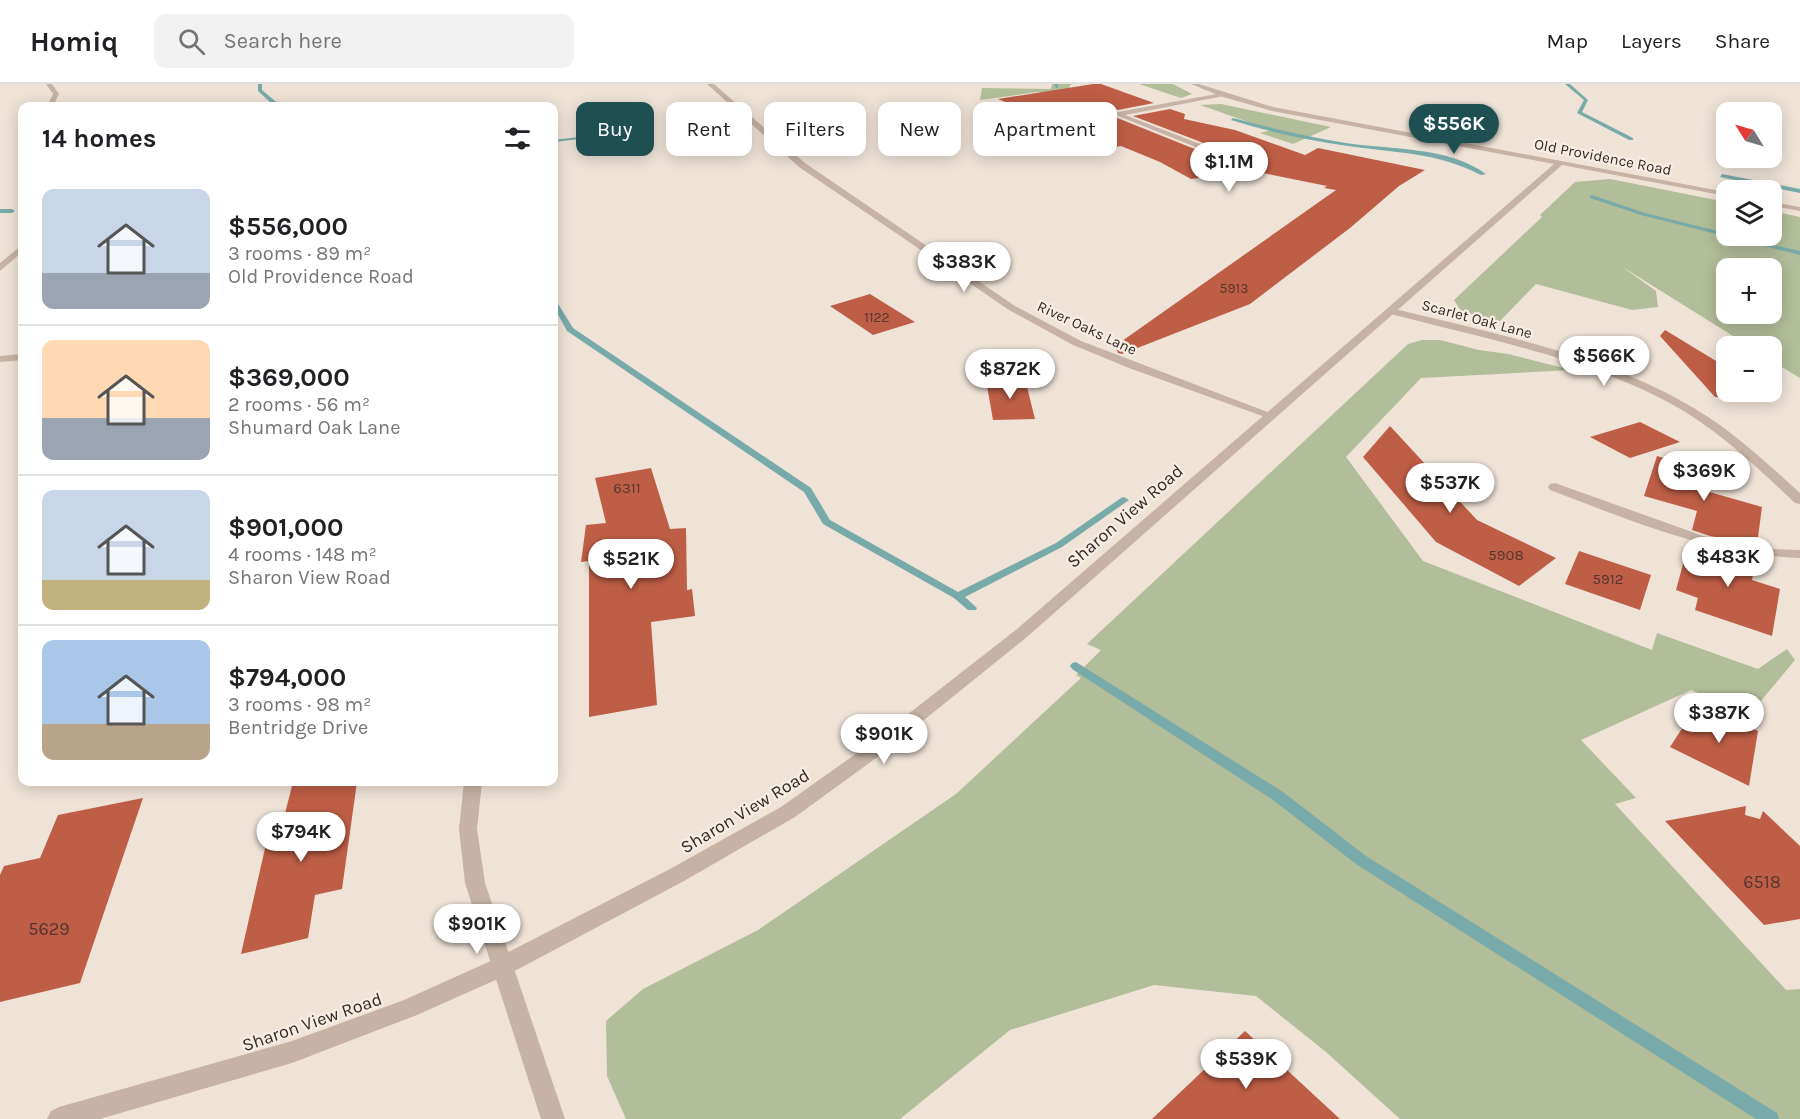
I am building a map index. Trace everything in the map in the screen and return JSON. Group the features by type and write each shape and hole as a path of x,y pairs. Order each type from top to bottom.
{"street":[{"path":"49,84 56,94 52,102"},
{"name":"River Oaks Lane","path":"710,84 802,165 1011,308 1077,343 1133,366 1269,415"},
{"name":"Old Providence Road","path":"1194,84 1222,95 1272,109 1716,193"},
{"path":"1118,114 1222,95"},
{"path":"1118,114 1223,156"},
{"name":"Sharon View Road","path":"59,1119 292,1052 410,1008 501,967 677,875 778,817 878,748 1022,633 1560,163"},
{"path":"1782,206 1800,209"},
{"path":"0,268 18,252"},
{"name":"Scarlet Oak Lane","path":"1391,311 1586,365 1621,377 1689,411 1728,436 1800,500"},
{"path":"0,359 18,357"},
{"path":"1555,487 1693,538 1751,551 1800,554"},
{"path":"473,786 468,829 475,883 553,1119"}],"green space":[{"path":"1052,84 1073,84 1070,85 1068,93 1037,92 980,100 982,88 1051,89"},
{"path":"1139,84 1173,84 1192,94 1181,98"},
{"path":"1221,104 1331,127 1293,144 1260,133 1271,130 1200,105"},
{"path":"1610,179 1716,200 1716,246 1782,246 1782,213 1800,217 1800,378 1782,367 1782,336 1733,336 1621,266 1656,291 1658,307 1632,310 1536,284 1498,323 1461,311 1454,300 1542,217 1540,215 1575,182"},
{"path":"1422,340 1440,340 1571,370 1421,378 1346,457 1423,561 1652,650 1657,633 1758,669 1787,649 1795,660 1750,714 1691,690 1581,740 1636,798 1615,804 1786,990 1800,989 1800,1119 1400,1119 1326,1052 1256,996 1154,985 1010,1030 900,1119 626,1119 607,1076 606,1021 643,989 758,930 956,794 1081,678 1076,675 1101,650 1087,644 1408,344"}],"building":[{"path":"1101,84 1154,103 1118,110 1117,102 1005,102 998,99"},
{"path":"1170,109 1185,114 1184,119 1235,130 1305,155 1318,148 1425,170 1399,186 1350,228 1250,304 1122,354 1118,353 1115,346 1336,190 1324,188 1327,186 1253,171 1191,179 1160,162 1121,146 1117,147 1117,118 1222,160 1228,155 1227,152 1133,116"},
{"path":"870,294 915,322 873,335 830,306"},
{"path":"1665,330 1716,361 1716,397 1715,397 1660,336"},
{"path":"1025,379 1035,419 993,420 986,380"},
{"path":"1640,422 1680,442 1630,458 1590,437"},
{"path":"1390,426 1477,520 1556,558 1519,586 1436,542 1363,457"},
{"path":"1657,456 1710,471 1706,491 1762,507 1757,545 1692,530 1697,511 1644,496"},
{"path":"651,468 670,529 686,528 687,590 692,589 695,616 651,622 657,705 589,717 589,561 581,562 586,525 606,523 595,478"},
{"path":"1689,542 1756,556 1752,580 1780,589 1772,636 1695,610 1698,598 1676,590"},
{"path":"1579,551 1651,575 1640,610 1565,584"},
{"path":"1711,709 1758,731 1749,786 1670,747 1694,710 1707,715"},
{"path":"292,786 356,786 342,889 315,895 308,938 241,954 268,835 280,833"},
{"path":"143,798 80,983 0,1002 0,875 4,866 40,858 58,815"},
{"path":"1746,806 1745,815 1760,819 1763,811 1800,846 1800,919 1764,925 1665,821"},
{"path":"1245,1031 1314,1095 1340,1119 1152,1119"}],"waterway":[{"path":"260,84 260,90 273,102"},
{"path":"1567,84 1586,100 1579,112 1631,139"},
{"path":"1233,119 1320,140 1435,155 1468,166 1483,174"},
{"path":"558,141 576,138"},
{"path":"1722,176 1800,191"},
{"path":"1592,197 1643,214 1716,232"},
{"path":"0,211 12,211"},
{"path":"1770,246 1800,253"},
{"path":"558,309 570,329 808,490 826,522 958,596"},
{"path":"958,596 1059,545 1124,500"},
{"path":"958,596 972,608"},
{"path":"1076,666 1278,796 1361,860 1771,1119"}]}
